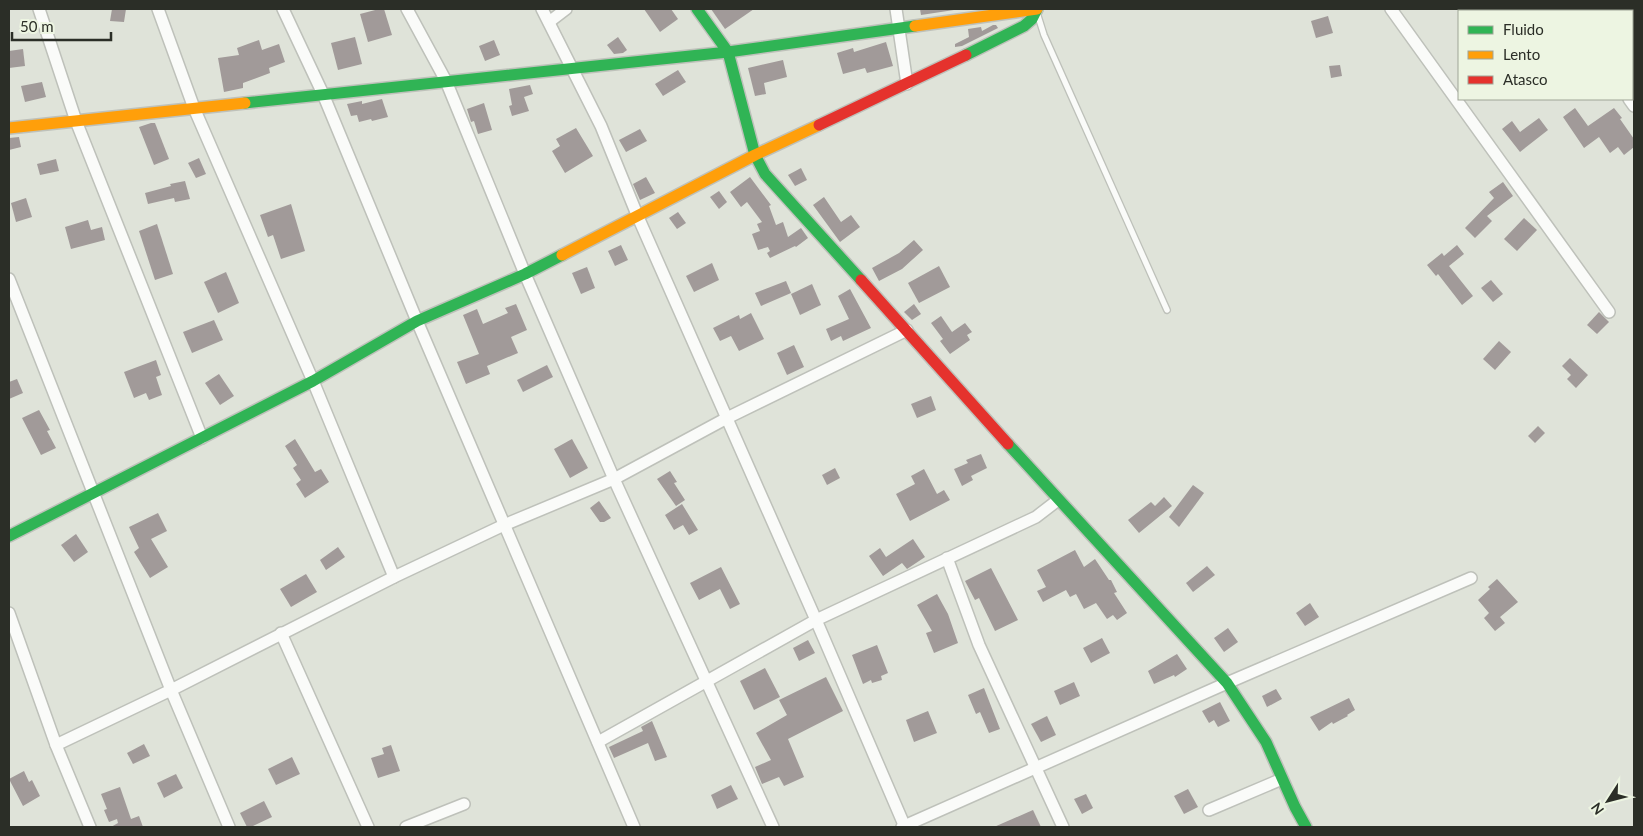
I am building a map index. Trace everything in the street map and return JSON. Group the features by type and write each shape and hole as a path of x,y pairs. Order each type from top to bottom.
{"street":[{"path":"40,9 76,121 202,438"},
{"path":"158,9 194,108 313,381 394,577"},
{"path":"283,9 323,94 417,321 634,827"},
{"path":"408,9 446,81 525,274 614,479 773,827"},
{"path":"542,9 574,68 601,126 638,217 816,620 904,827 1227,683 1471,578"},
{"path":"549,22 566,9"},
{"path":"697,9 728,52 755,155 765,174 1058,500 1227,683 1266,742 1306,827"},
{"path":"896,9 907,84"},
{"path":"9,128 728,52 1037,9"},
{"path":"9,536 94,494 286,393 313,381 417,321 525,274 755,155 907,84 1024,26 1032,19 1037,9"},
{"path":"1391,9 1609,312"},
{"path":"9,279 171,690 229,827"},
{"path":"56,745 171,690 394,577 504,525 614,479 727,418 907,330"},
{"path":"598,742 816,620 1036,517 1058,500"},
{"path":"948,558 979,645 1063,827"},
{"path":"9,613 56,745 90,827"},
{"path":"281,633 368,827"},
{"path":"1209,810 1282,779"},
{"path":"406,827 464,804"}],"lane":[{"path":"1037,9 1044,35 1167,310"}],"building":[{"path":"112,9 126,9 124,22 110,21"},
{"path":"384,9 392,35 368,42 360,14"},
{"path":"644,9 671,9 678,19 660,32"},
{"path":"711,9 754,9 725,29"},
{"path":"920,9 954,9 954,10 921,15"},
{"path":"1328,16 1333,33 1316,38 1311,21"},
{"path":"996,25 998,28 962,46 955,47 955,44 969,37 968,29 981,27 982,31"},
{"path":"355,37 362,64 338,70 331,43"},
{"path":"618,37 627,50 623,53 614,54 607,45"},
{"path":"259,40 262,50 279,44 285,62 269,68 270,73 243,83 243,88 224,92 218,58 239,55 237,48"},
{"path":"494,40 500,55 485,61 479,46"},
{"path":"886,42 893,66 867,73 865,68 843,74 837,53 853,48 854,52"},
{"path":"23,49 25,66 9,68 9,51"},
{"path":"783,60 787,77 764,83 766,94 755,96 748,68"},
{"path":"1340,65 1342,76 1331,78 1329,66"},
{"path":"678,70 686,82 663,96 655,84"},
{"path":"42,82 46,97 25,102 21,86"},
{"path":"530,85 533,94 524,97 529,111 512,116 509,106 512,105 509,89"},
{"path":"382,99 388,117 372,121 371,119 359,122 357,115 351,116 347,104 362,101 362,104"},
{"path":"484,103 492,130 478,134 474,121 471,122 467,109"},
{"path":"1575,108 1588,126 1614,108 1634,139 1634,147 1624,155 1618,147 1610,153 1599,137 1584,148 1563,117"},
{"path":"1539,118 1548,130 1520,152 1502,129 1512,121 1520,132"},
{"path":"155,123 169,159 154,165 139,127"},
{"path":"576,128 593,156 565,173 552,151 560,146 556,139"},
{"path":"640,129 647,141 626,152 619,140"},
{"path":"19,137 21,147 9,150 9,138"},
{"path":"199,158 206,174 196,178 188,163"},
{"path":"56,159 59,171 40,175 37,164"},
{"path":"801,168 807,180 795,186 788,175"},
{"path":"646,177 655,193 640,200 633,184"},
{"path":"750,177 771,205 769,206 776,225 783,222 788,237 801,228 808,238 796,247 770,258 767,253 770,251 768,247 758,250 752,234 760,231 757,224 762,222 747,202 741,207 730,192"},
{"path":"185,181 190,199 175,202 174,198 148,204 145,193"},
{"path":"1503,182 1513,196 1487,216 1492,221 1475,238 1465,228 1494,198 1489,192"},
{"path":"719,191 727,202 719,209 710,197"},
{"path":"824,197 841,222 851,215 860,227 840,242 813,205"},
{"path":"26,198 32,217 16,222 11,203"},
{"path":"291,204 305,251 281,259 273,235 268,237 260,215"},
{"path":"678,212 686,223 677,229 669,218"},
{"path":"1524,218 1537,230 1517,251 1504,239"},
{"path":"88,220 91,230 102,227 105,240 71,249 65,227"},
{"path":"157,224 173,274 155,280 139,231"},
{"path":"914,240 923,250 902,269 879,281 872,268 899,253"},
{"path":"621,245 628,260 615,266 608,251"},
{"path":"1457,245 1464,254 1449,266 1473,296 1462,305 1438,274 1436,276 1427,265 1442,253 1444,256"},
{"path":"712,263 719,280 694,292 686,276"},
{"path":"939,266 950,287 919,303 908,283"},
{"path":"587,267 595,288 581,294 572,273"},
{"path":"226,272 239,303 218,313 204,282"},
{"path":"1491,280 1503,294 1493,302 1481,288"},
{"path":"786,281 791,293 761,306 755,293"},
{"path":"812,284 821,305 800,315 791,294"},
{"path":"850,289 871,328 843,341 841,336 831,341 826,329 849,319 838,296"},
{"path":"516,304 527,330 511,337 518,353 487,366 490,374 466,384 457,362 479,354 463,315 477,309 483,324 508,313 505,308"},
{"path":"914,304 921,314 912,320 904,312"},
{"path":"1599,312 1609,322 1597,334 1587,325"},
{"path":"751,313 764,339 739,351 731,336 720,341 713,328 739,315 740,319"},
{"path":"941,316 952,332 965,323 972,332 967,335 970,340 950,354 940,341 943,339 931,323"},
{"path":"214,320 223,340 192,353 183,332"},
{"path":"1499,341 1511,352 1495,370 1483,359"},
{"path":"794,345 804,367 787,375 777,353"},
{"path":"1570,358 1588,375 1576,388 1567,379 1571,375 1562,366"},
{"path":"156,360 161,375 156,377 162,395 149,400 146,393 134,398 124,372"},
{"path":"547,365 553,377 523,392 517,380"},
{"path":"219,374 234,396 220,405 205,383"},
{"path":"17,379 23,393 9,399 9,382"},
{"path":"931,396 936,410 917,418 911,404"},
{"path":"39,410 50,430 47,431 56,448 41,455 22,418"},
{"path":"1538,426 1545,433 1535,443 1528,436"},
{"path":"295,439 315,472 321,469 329,482 305,498 296,484 301,480 293,468 297,465 285,446"},
{"path":"572,439 588,468 570,478 554,449"},
{"path":"981,454 987,468 971,476 973,480 962,486 954,469 968,463 966,460"},
{"path":"835,468 840,478 827,485 822,475"},
{"path":"924,469 937,494 944,490 950,500 910,521 896,494 915,484 911,476"},
{"path":"670,471 677,482 674,483 685,500 676,506 657,479"},
{"path":"1193,485 1204,493 1179,527 1169,517"},
{"path":"1164,497 1172,506 1139,533 1128,520 1151,502 1155,506"},
{"path":"599,501 611,518 604,522 600,522 590,508"},
{"path":"682,504 698,530 689,535 683,525 674,530 665,515"},
{"path":"158,513 167,531 151,539 168,567 150,578 134,552 139,548 129,527"},
{"path":"76,534 88,552 74,562 61,545"},
{"path":"913,539 925,557 907,569 902,563 883,576 869,556 880,548 886,557"},
{"path":"338,547 345,557 326,570 320,560"},
{"path":"1075,550 1084,567 1095,559 1109,580 1111,580 1117,592 1114,593 1127,613 1117,620 1113,615 1107,619 1096,603 1084,609 1076,594 1070,597 1066,590 1043,602 1037,591 1046,587 1037,570"},
{"path":"1207,566 1215,575 1193,592 1186,583"},
{"path":"721,567 740,604 730,609 720,589 699,600 690,583"},
{"path":"991,568 1018,620 995,631 979,598 975,600 965,581"},
{"path":"306,574 317,592 291,607 280,589"},
{"path":"1497,579 1518,602 1500,617 1505,623 1495,631 1484,618 1489,613 1478,600 1490,589 1488,587"},
{"path":"937,594 948,614 958,643 934,653 926,633 932,631 917,605"},
{"path":"1310,603 1319,617 1305,626 1296,613"},
{"path":"1228,628 1238,642 1224,652 1214,638"},
{"path":"1102,638 1110,653 1091,663 1083,648"},
{"path":"808,640 815,653 799,661 793,648"},
{"path":"877,645 888,673 881,676 882,680 872,683 871,680 863,684 852,655"},
{"path":"1177,654 1187,669 1175,677 1174,675 1154,684 1148,671"},
{"path":"765,668 780,697 754,710 740,681"},
{"path":"826,677 843,711 788,739 804,777 784,786 779,777 762,784 755,767 771,760 756,733 787,715 779,700"},
{"path":"1074,682 1080,696 1060,705 1054,691"},
{"path":"984,688 1000,729 989,733 980,712 976,714 968,695"},
{"path":"1276,689 1282,699 1267,707 1262,696"},
{"path":"1349,698 1355,710 1348,716 1333,724 1332,722 1319,731 1310,717"},
{"path":"1220,702 1230,721 1218,727 1214,720 1209,723 1202,711"},
{"path":"928,711 937,733 914,742 906,720"},
{"path":"1047,716 1056,735 1041,742 1031,724"},
{"path":"652,721 667,757 655,761 648,743 614,758 609,747 643,731 641,727"},
{"path":"144,744 150,756 133,764 127,753"},
{"path":"391,745 400,771 378,778 371,758 384,754 382,748"},
{"path":"292,757 300,774 276,785 268,769"},
{"path":"24,771 29,782 32,780 40,796 23,806 9,779"},
{"path":"176,774 183,788 164,798 157,783"},
{"path":"731,785 738,799 717,809 711,795"},
{"path":"120,787 131,819 139,816 143,827 111,827 118,823 117,819 109,822 104,810 107,809 101,794"},
{"path":"1188,789 1198,807 1184,814 1174,796"},
{"path":"1086,794 1093,808 1082,814 1074,799"},
{"path":"264,801 272,817 247,827 240,813"},
{"path":"1033,810 1041,827 994,827"}],"traffic: fast":[{"path":"697,9 728,52 755,155 765,174 861,280"},
{"path":"966,55 1024,26 1032,19 1037,9"},
{"path":"245,103 728,52 915,26"},
{"path":"9,536 313,381 417,321 525,274 562,255"},
{"path":"1008,444 1227,683 1266,742 1306,827"}],"traffic: slow":[{"path":"915,26 1037,9"},
{"path":"9,128 245,103"},
{"path":"562,255 755,155 819,125"}],"traffic: jam":[{"path":"819,125 966,55"},
{"path":"861,280 1008,444"}]}
